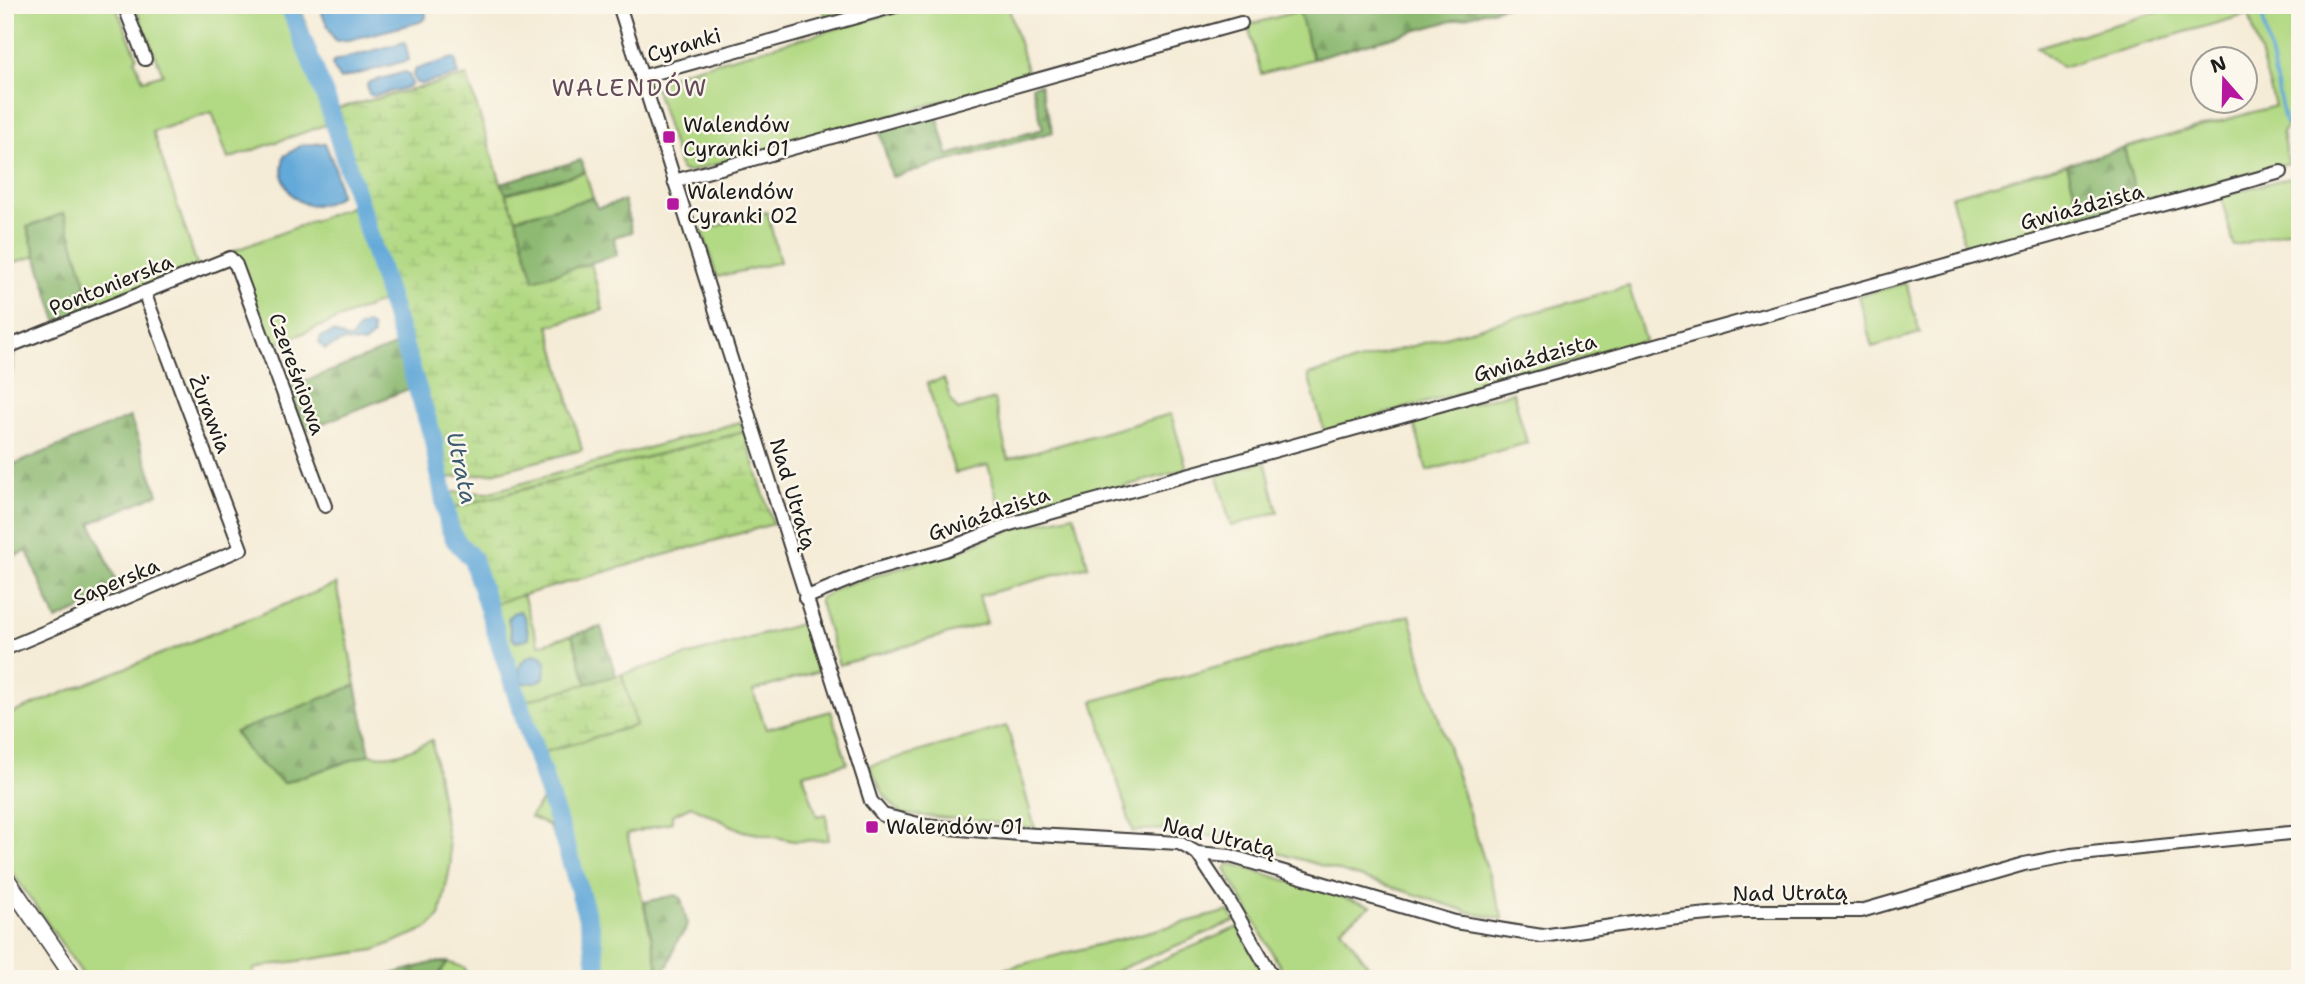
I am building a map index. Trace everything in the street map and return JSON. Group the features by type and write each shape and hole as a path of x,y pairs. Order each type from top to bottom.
{"street":[{"path":"124,5 145,59"},
{"name":"Nad Utratą","path":"618,5 871,801 883,815 926,826 1179,843 1197,853 1230,856 1455,922 1542,936 1740,911 1861,911 2024,864 2071,855 2300,832"},
{"name":"Cyranki","path":"641,77 899,5"},
{"path":"674,181 1241,23"},
{"name":"Gwiaździsta","path":"805,598 870,571 945,550 1010,524 2281,172"},
{"name":"Pontonierska","path":"5,348 230,258"},
{"name":"Czereśniowa","path":"230,258 236,265 325,506"},
{"name":"Żurawia","path":"144,292 241,549"},
{"name":"Saperska","path":"5,649 241,549"},
{"path":"1197,853 1229,901 1274,979"},
{"path":"6,881 75,979"}],"green space":[{"path":"5,5 115,5 137,56 135,60 143,80 163,74 134,5 300,5 394,293 440,449 449,492 487,493 740,422 744,432 452,508 457,534 476,554 492,604 523,595 539,645 572,635 587,684 521,703 539,753 636,725 622,674 804,623 819,671 753,691 766,729 831,711 847,763 803,774 817,816 826,814 829,840 794,841 743,831 691,806 672,815 672,822 627,834 661,979 593,979 585,933 559,847 548,825 530,817 542,800 470,569 446,535 437,480 424,431 383,301 269,347 233,251 353,206 328,124 228,159 212,112 153,132 197,265 93,306 64,213 27,227 36,256 5,265"},
{"path":"822,5 868,5 825,17"},
{"path":"921,5 1008,5 1029,77 688,172 681,170 655,87 664,80 681,72"},
{"path":"1320,5 1509,5 1313,59 1299,11"},
{"path":"2182,5 2300,5 2300,116 2291,119 2282,133 2288,163 2138,204 2124,148 2239,116 2260,116 2260,110 2275,106 2249,14 2062,67 2037,47"},
{"path":"1299,11 1313,59 1261,74 1248,25"},
{"path":"467,76 501,183 516,218 534,280 591,263 603,310 549,326 582,450 492,473 447,478 394,293 335,109"},
{"path":"1040,84 1053,132 892,177 879,129 936,112 948,155 1043,129 1032,86"},
{"path":"2124,148 2138,204 2082,220 2067,164"},
{"path":"581,160 585,172 505,194 501,183"},
{"path":"2067,164 2082,220 1967,252 1951,196"},
{"path":"585,172 593,198 516,218 505,194"},
{"path":"2291,177 2300,227 2234,246 2221,196"},
{"path":"593,198 597,208 624,201 632,232 614,237 617,255 534,280 516,218"},
{"path":"767,212 780,262 717,277 702,230"},
{"path":"64,213 93,306 57,321 27,227"},
{"path":"1906,283 1920,333 1872,347 1858,296"},
{"path":"1629,286 1645,341 1324,431 1308,375"},
{"path":"397,345 411,388 301,432 285,389"},
{"path":"15,351 5,414 5,354"},
{"path":"944,379 951,401 958,410 994,399 1008,459 1171,414 1187,469 1003,520 988,465 955,473 927,383"},
{"path":"1513,392 1527,443 1427,471 1413,420"},
{"path":"130,417 158,494 91,523 121,592 56,620 27,551 5,560 5,444 15,464"},
{"path":"744,432 773,524 492,604 476,554 457,534 452,508"},
{"path":"1265,461 1278,512 1231,526 1217,475"},
{"path":"1074,515 1088,566 979,596 987,623 839,665 819,599 842,586 963,549 1024,526"},
{"path":"336,584 356,685 235,733 283,783 370,754 386,756 402,753 432,740 451,862 440,916 428,928 375,950 270,965 254,969 252,979 86,979 5,862 5,716"},
{"path":"1410,615 1426,678 1503,919 1476,914 1339,870 1225,839 1179,831 1133,832 1093,701"},
{"path":"601,627 616,676 587,684 572,635"},
{"path":"622,674 636,725 538,754 521,702"},
{"path":"356,685 370,754 283,783 251,756 235,732"},
{"path":"1007,726 1035,829 983,821 901,814 884,795 869,766"},
{"path":"1229,863 1371,906 1341,928 1373,972 1363,979 1287,979 1225,869"},
{"path":"676,895 681,898 687,923 668,966 659,973 644,902"},
{"path":"1229,911 1235,921 1097,979 965,979"},
{"path":"1238,927 1267,979 1118,979"},
{"path":"435,962 448,962 436,979 374,979"},
{"path":"448,962 465,968 467,979 436,979"}],"water":[{"path":"324,5 425,5 426,18 420,22 349,40 335,41 322,14"},
{"path":"405,42 409,60 340,79 332,65 333,61"},
{"path":"453,58 456,60 458,75 416,83 413,74 416,69"},
{"path":"405,72 409,74 412,84 409,87 373,96 369,94 369,82"},
{"path":"325,143 335,168 340,195 323,204 307,204 299,201 287,188 282,176 284,156 302,145"},
{"path":"367,324 372,327 373,336 364,344 343,341 325,349 319,343 321,337 333,332 351,339 358,328"},
{"path":"520,611 525,618 529,638 516,642 512,638 508,618"},
{"path":"536,654 543,657 546,663 544,678 536,683 523,683 519,673 520,665"}],"waterway":[{"name":"Utrata","path":"289,5 328,104 433,438 449,526 455,540 472,558 573,868 591,931 599,979"},
{"path":"2260,5 2285,123"}],"place":[{"name":"Walendów Cyranki 01","path":"669,137"},
{"name":"Walendów Cyranki 02","path":"673,204"},
{"name":"Walendów 01","path":"872,827"}],"district":[{"name":"WALENDÓW","path":"630,88"}]}
